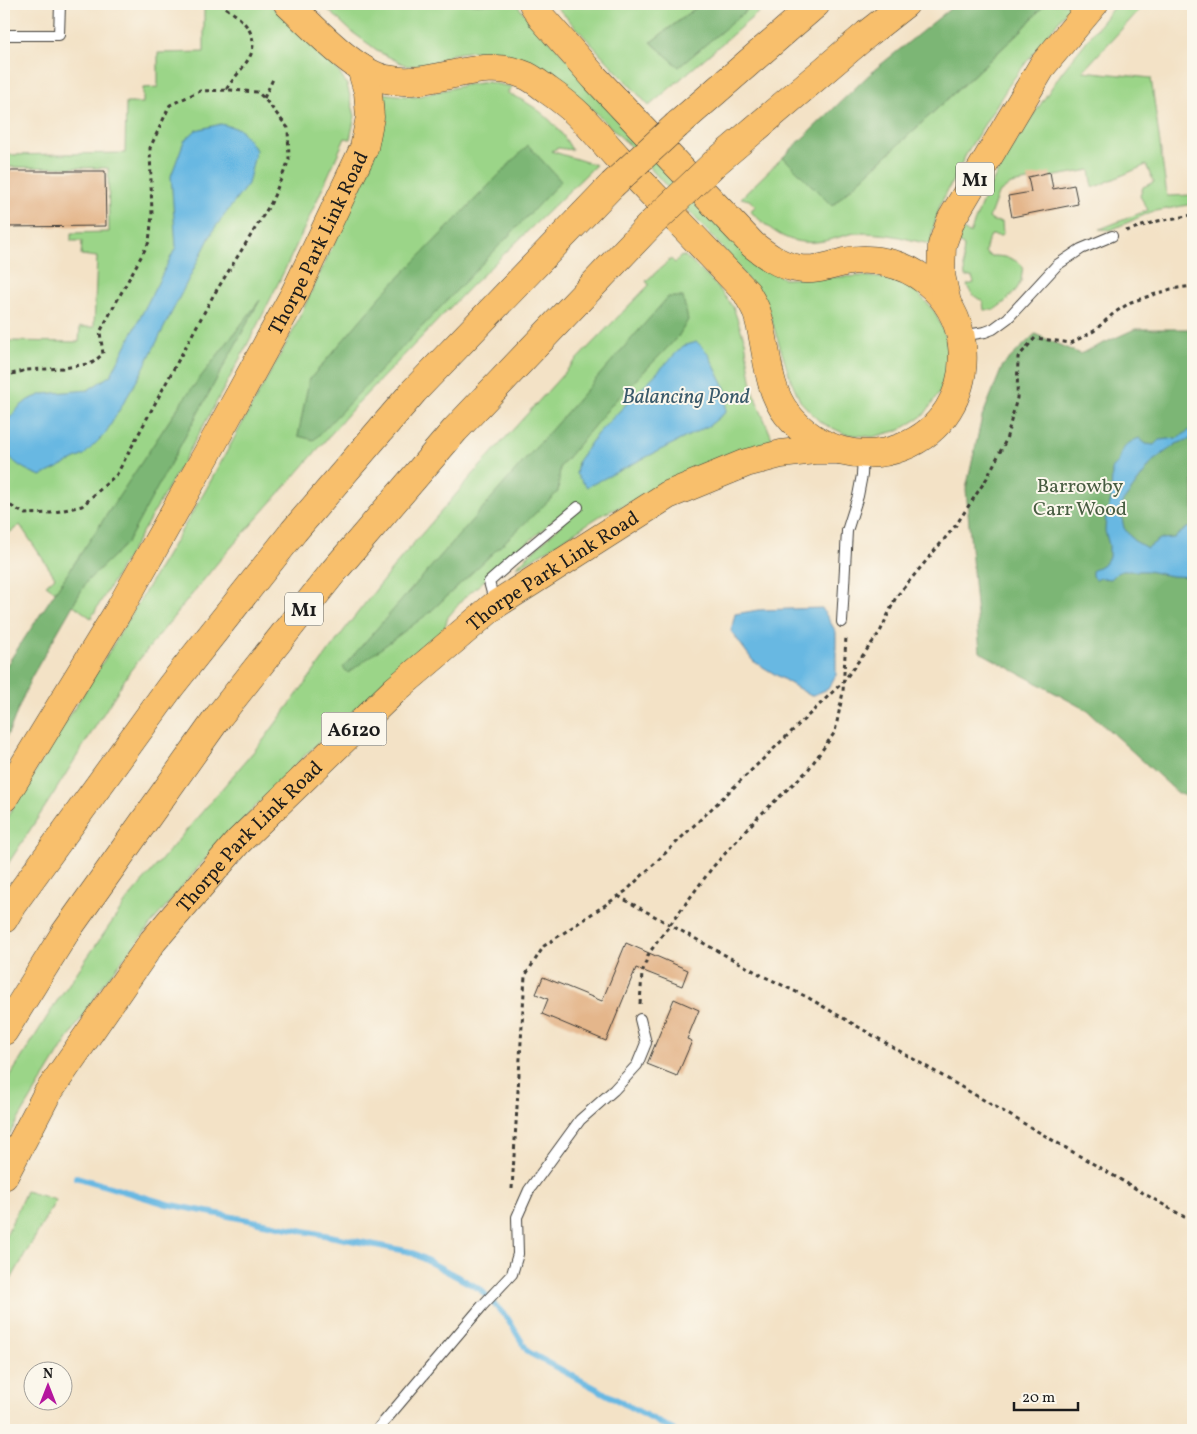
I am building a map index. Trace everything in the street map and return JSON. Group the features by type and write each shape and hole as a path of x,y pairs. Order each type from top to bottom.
{"highway":[{"path":"288,4 330,43 361,68 385,79 403,81 423,80 489,68 510,70 535,81 571,108 747,293 757,313 775,392 786,412 800,429 818,442 851,452"},
{"path":"533,4 542,18 595,78 753,246 777,262 796,268 811,269 862,260 895,264 910,270 924,279 946,303"},
{"path":"4,919 172,686 294,531 414,391 612,186 678,125 816,4"},
{"name":"M1","path":"4,1031 65,933 213,724 334,571 456,430 651,224 715,163 904,4"},
{"name":"M1","path":"946,303 941,275 942,245 951,220 1043,65 1094,4"},
{"name":"Thorpe Park Link Road","path":"4,798 119,610 295,293 364,148 370,117 368,92 361,68"},
{"name":"Thorpe Park Link Road","path":"4,1176 48,1094 153,941 238,842 395,690 495,605 668,495 746,463 789,453 814,450 882,453 901,448 918,439 934,426 946,411 956,394 961,375 963,356 961,336 955,319 946,303"}],"lane":[{"path":"4,35 59,35 60,4"},
{"path":"961,336 992,329 1013,312 1058,265 1081,249 1112,236"},
{"path":"842,622 847,531 862,475 851,452"},
{"path":"495,605 489,582 578,507"},
{"path":"377,1430 482,1306 512,1274 518,1254 517,1217 529,1190 580,1120 614,1090 637,1065 646,1042 640,1020"}],"path":[{"path":"219,4 247,25 253,39 252,52 226,91"},
{"path":"264,98 274,77"},
{"path":"4,376 27,370 64,368 92,363 102,354 100,332 149,242 152,215 150,148 170,105 200,91 257,92 264,98 288,128 289,160 271,202 213,296 117,474 82,506 51,513 25,514 4,502"},
{"path":"1112,236 1158,221 1193,215"},
{"path":"517,1217 510,1207 526,976 544,946 626,891 843,682 880,632 896,597 956,525 987,478 1006,440 1017,398 1018,357 1035,338 1071,344 1094,331 1114,313 1131,302 1171,289 1193,286"},
{"path":"640,1020 642,973 649,953 712,868 758,817 808,770 835,732 843,692 846,642"},
{"path":"618,896 763,976 806,997 1193,1222"}],"green space":[{"path":"204,4 269,4 331,60 347,85 355,116 350,139 345,138 306,225 244,351 180,467 91,618 46,585 55,577 20,525 9,533 4,526 4,341 79,342 80,327 94,327 97,257 81,255 82,241 71,241 71,233 109,232 108,168 4,167 4,155 125,153 126,103 143,103 143,88 158,87 158,53 204,52"},
{"path":"322,4 517,4 756,259 784,279 862,276 890,279 916,291 935,312 946,337 948,365 940,392 924,415 900,430 873,437 845,434 820,422 800,401 789,375 767,306 730,256 629,145 559,80 533,66 506,56 473,51 453,54 431,64 407,66 381,53 352,32"},
{"path":"554,4 701,4 651,42 679,66 754,4 768,4 649,106"},
{"path":"701,4 754,4 679,67 651,42"},
{"path":"956,4 1045,4 1021,31 832,206 783,157 874,70"},
{"path":"1045,4 1072,4 1011,82 969,149 940,205 931,244 889,235 862,233 816,242 795,241 785,238 768,227 750,211 756,206 749,200 741,198 783,157 832,206 1021,31"},
{"path":"1116,4 1145,4 1083,71 1151,78 1167,196 1193,195 1193,204 1151,212 1111,230 1100,229 1148,210 1140,196 1143,187 1154,182 1146,165 1093,188 1090,170 1011,184 998,194 989,218 993,221 1002,222 1003,234 1001,236 991,235 985,252 990,256 1012,259 1023,266 1021,281 1017,289 1005,302 994,310 984,310 983,302 971,293 967,285 974,283 972,277 965,277 964,246 959,242 961,230 970,233 984,198 1008,153 1062,72"},
{"path":"488,82 512,87 507,93 545,115 560,131 572,150 558,148 551,151 596,165 470,287 356,405 219,561 130,671 4,870 4,822 204,493 292,333 370,166 383,125 380,93 415,97 465,85"},
{"path":"528,145 561,181 314,440 298,436 309,380 381,296"},
{"path":"684,255 717,286 733,307 745,341 753,392 774,443 603,514 544,552 516,567 563,523 556,518 464,598 448,617 444,630 430,645 348,715 297,763 207,857 102,986 4,1143 4,1086 57,1001 128,899 265,738 348,625 400,559 575,361 649,285 646,281 671,259 675,263"},
{"path":"668,297 683,297 688,320 678,337 614,402 560,467 558,492 429,613 348,673 343,667"},
{"path":"260,300 127,543 87,581 31,678 8,734 4,739 4,669 183,400"},
{"name":"Barrowby Carr Wood","path":"1135,329 1193,329 1193,800 1178,793 1088,711 980,652 966,489 982,417 1003,365 1035,334 1080,354"},
{"path":"26,1191 56,1200 4,1292 4,1240"}],"water":[{"path":"221,124 240,129 256,150 248,184 214,229 139,377 105,434 84,455 41,476 23,468 8,454 4,416 10,418 28,400 43,394 88,390 111,375 176,247 171,176 184,141 196,130"},
{"name":"Balancing Pond","path":"697,342 708,353 726,390 726,412 710,425 587,487 576,474 578,461 597,434 683,346"},
{"path":"1193,428 1193,438 1176,444 1153,461 1122,503 1121,514 1124,528 1133,540 1147,548 1160,539 1174,538 1187,528 1193,527 1193,577 1171,576 1147,571 1122,571 1111,579 1100,578 1096,580 1092,576 1092,571 1105,563 1109,557 1109,545 1105,531 1106,515 1111,500 1112,469 1118,463 1125,446 1139,438 1146,444 1154,445 1159,440 1178,438"},
{"path":"822,608 836,632 836,675 828,689 811,696 753,661 731,631 735,614 758,610"}],"building":[{"path":"4,171 105,171 106,226 4,227"},
{"path":"1050,172 1053,189 1074,185 1078,204 1012,217 1008,196 1031,192 1028,177"},
{"path":"626,943 688,970 682,986 636,968 606,1041 542,1014 548,999 536,994 543,977 602,1001"},
{"path":"674,999 699,1010 687,1039 692,1041 677,1076 647,1064"}],"waterway":[{"path":"76,1177 167,1204 411,1252 480,1289 508,1319 528,1352 673,1430"}]}
